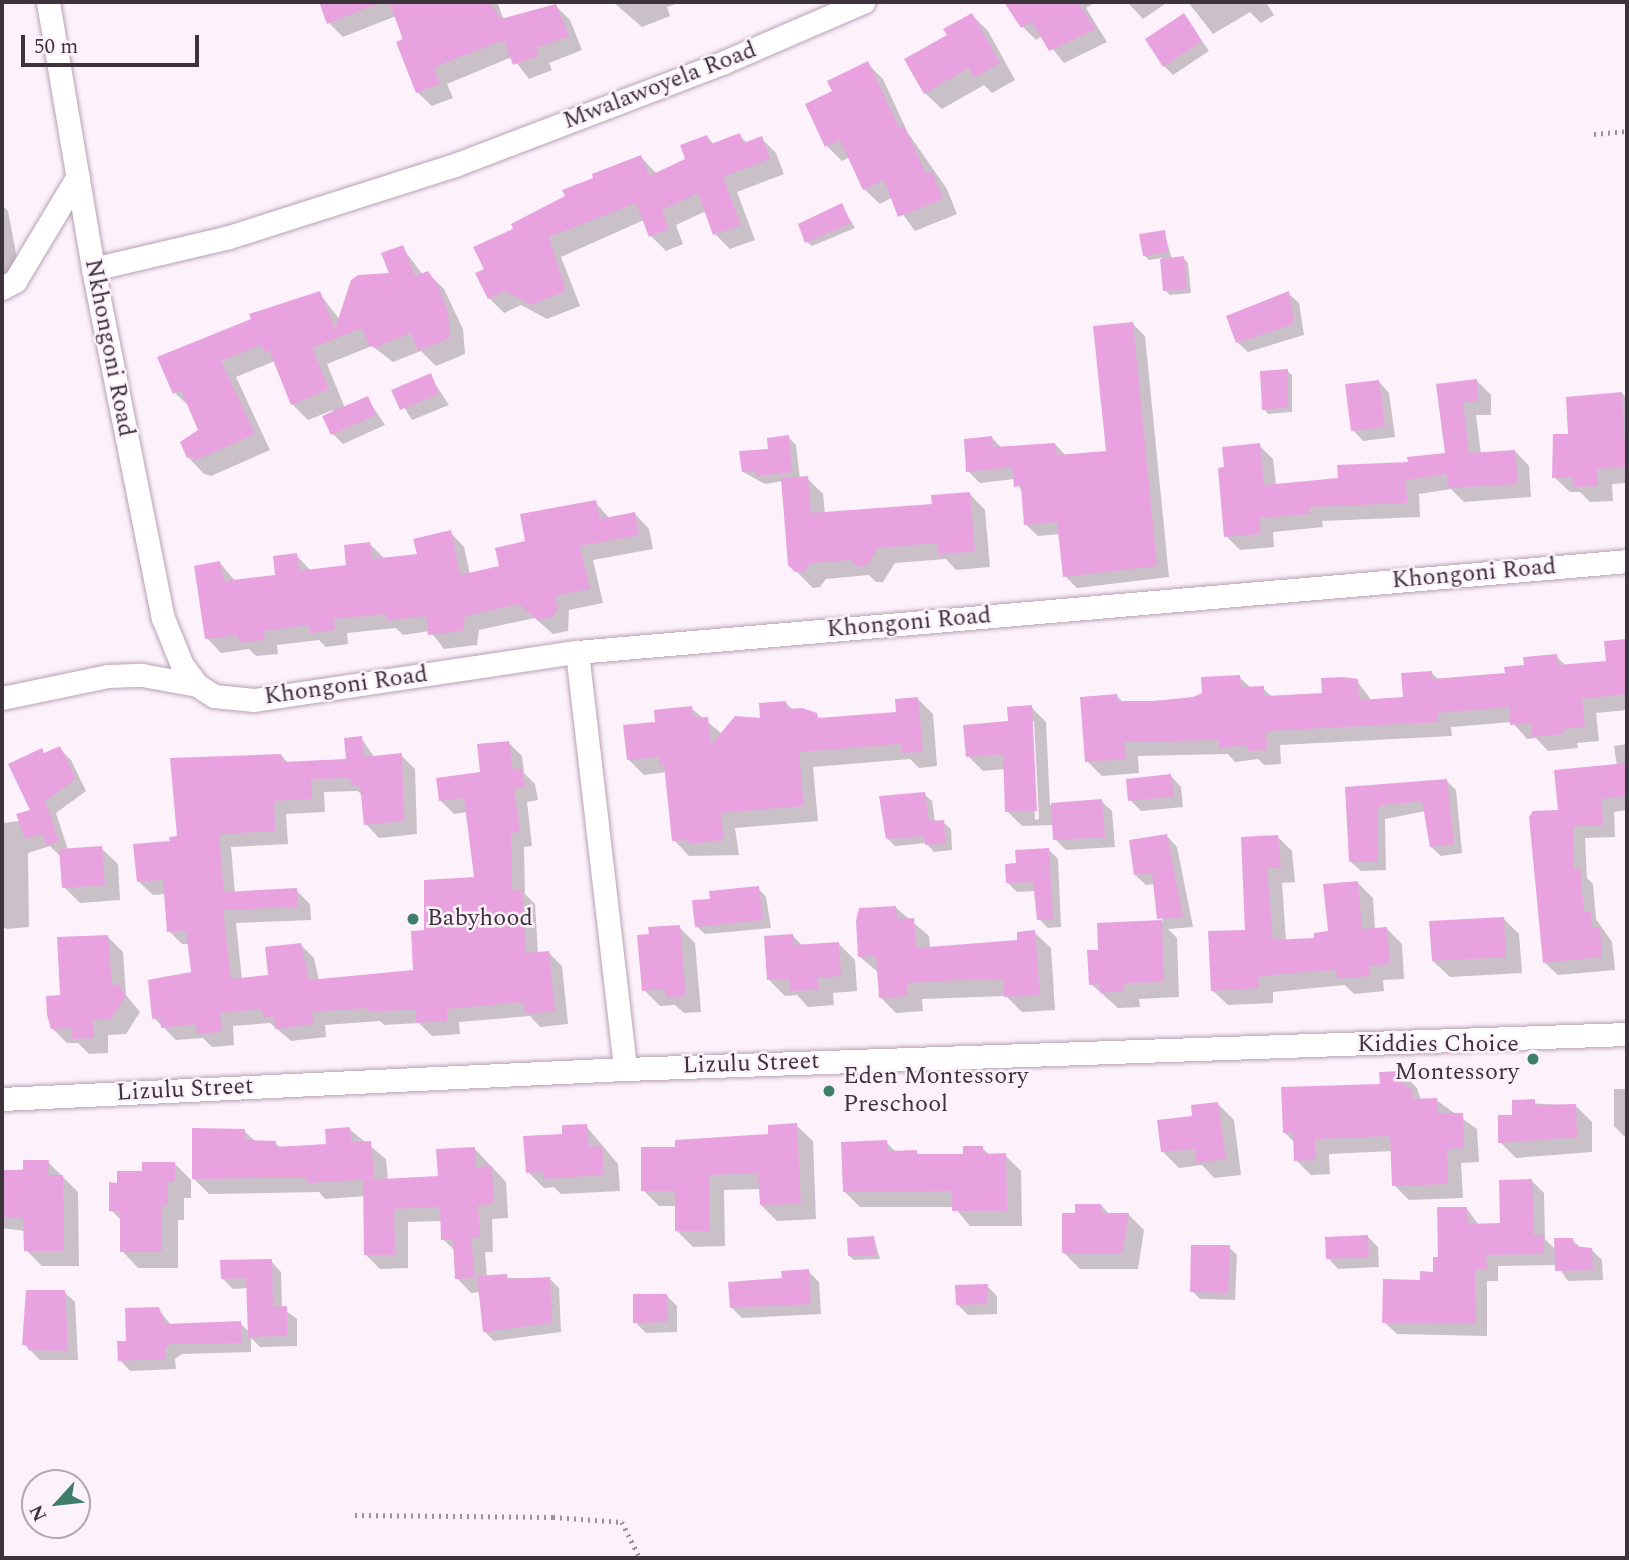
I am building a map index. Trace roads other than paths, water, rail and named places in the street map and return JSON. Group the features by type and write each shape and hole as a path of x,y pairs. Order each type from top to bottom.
{"street":[{"name":"Nkhongoni Road","path":"48,2 93,269 163,618 182,664 197,685"},
{"name":"Mwalawoyela Road","path":"93,269 229,237 455,165 722,63 863,2"},
{"path":"2,288 15,281 78,176"},
{"name":"Khongoni Road","path":"2,698 108,676 142,675 197,685 214,695 254,700 577,652 1627,561"},
{"path":"577,652 625,1069"},
{"name":"Lizulu Street","path":"2,1100 625,1069 1627,1034"}],"place":[{"name":"Babyhood","path":"413,919"},
{"name":"Kiddies Choice Montessory","path":"1533,1059"},
{"name":"Eden Montessory Preschool","path":"829,1091"}]}
